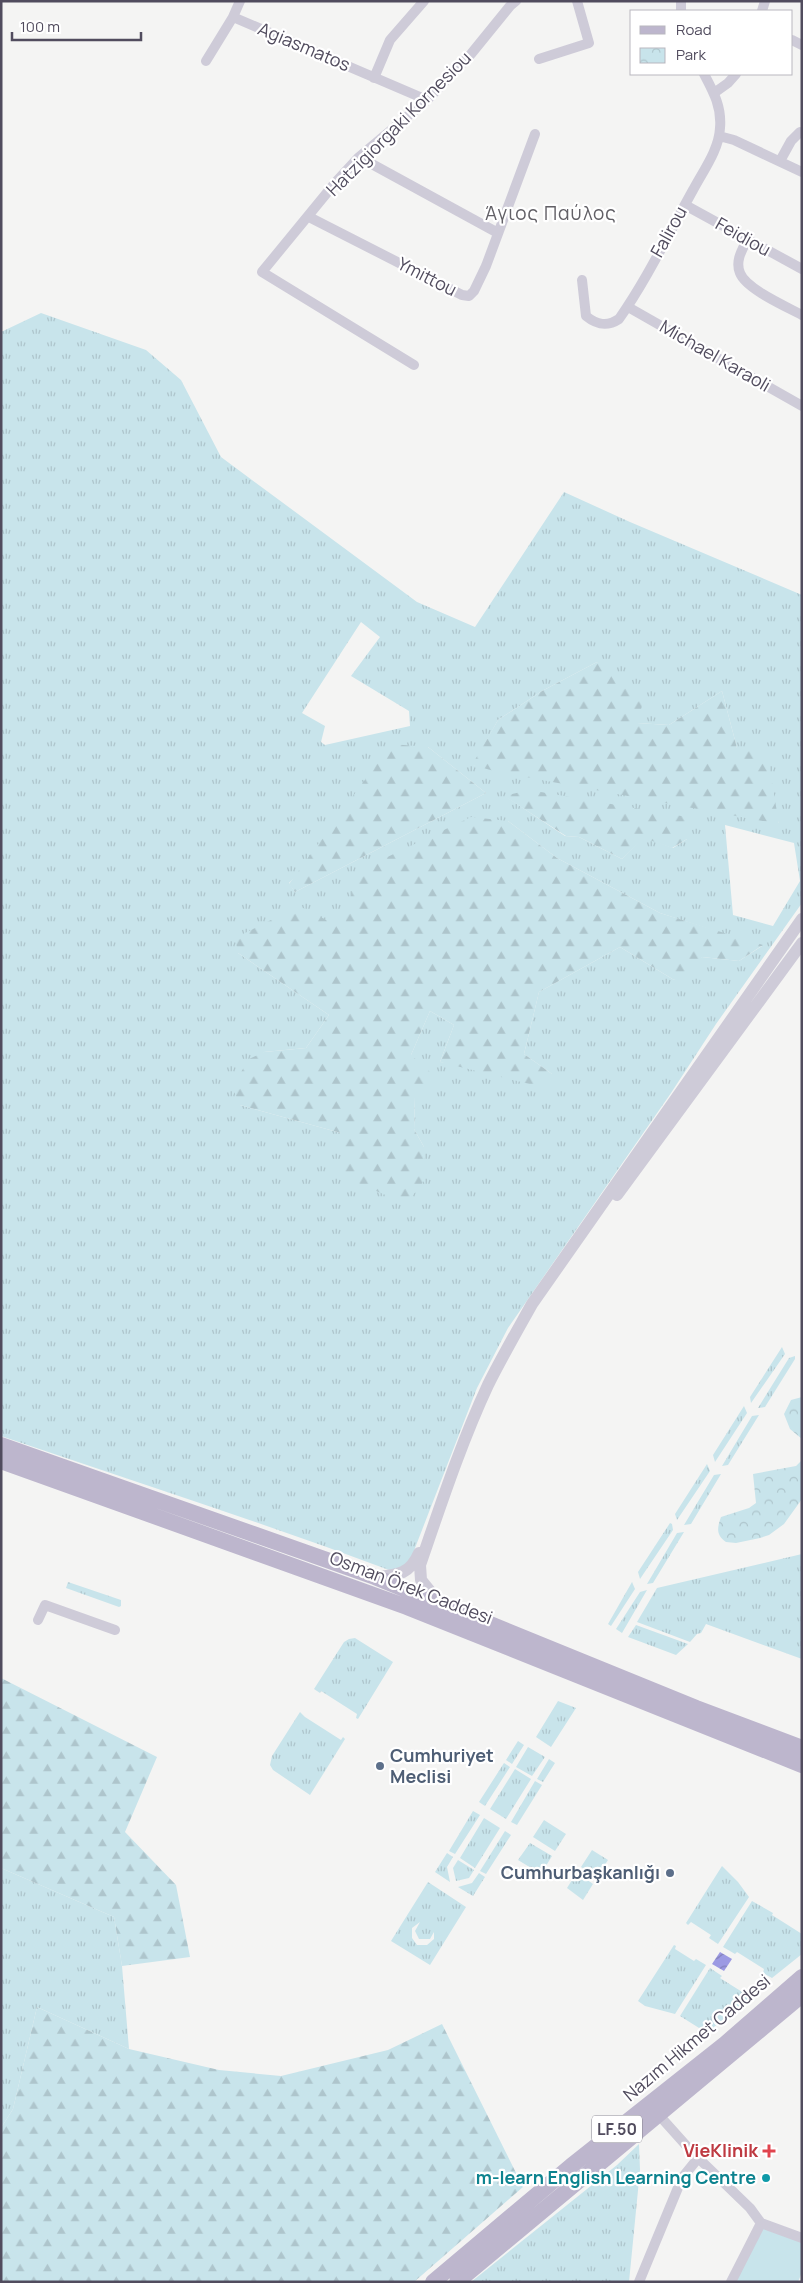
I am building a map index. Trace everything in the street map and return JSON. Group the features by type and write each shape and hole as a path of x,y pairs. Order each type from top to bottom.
{"main road":[{"name":"Osman Örek Caddesi","path":"1,1445 375,1577 438,1601 696,1708 802,1748"},
{"name":"Osman Örek Caddesi","path":"1,1461 408,1607 802,1765"},
{"name":"Nazım Hikmet Caddesi","path":"433,2282 564,2172 725,2044 802,1977"},
{"name":"Nazım Hikmet Caddesi","path":"456,2282 802,1995"}],"street":[{"path":"206,61 233,17 240,1"},
{"path":"374,78 390,40 424,1"},
{"name":"Hatzigiorgaki Kornesiou","path":"414,365 262,272 335,183 359,158 427,100 471,54 516,1"},
{"path":"539,59 589,43 577,1"},
{"name":"Agiasmatos","path":"233,17 427,100"},
{"name":"Falirou","path":"582,280 586,316 602,325 611,325 619,320 685,204 719,136 720,123 714,93 705,75"},
{"path":"714,93 735,75"},
{"path":"780,162 791,140 800,132 802,133"},
{"name":"Ymittou","path":"309,217 462,295 468,296 474,291 486,266 535,134"},
{"path":"719,136 734,140 802,172"},
{"path":"359,158 498,233"},
{"name":"Feidiou","path":"685,204 802,269"},
{"path":"747,240 739,258 738,268 742,278 753,287 802,315"},
{"name":"Michael Karaoli","path":"628,307 802,406"},
{"path":"375,1577 404,1573 415,1563 488,1386 532,1304 802,919"},
{"path":"517,1330 802,943"},
{"path":"438,1601 421,1580 420,1565 448,1486"},
{"path":"38,1620 45,1605 115,1630"},
{"path":"658,2114 750,2208 761,2223 802,2238"},
{"path":"639,2282 682,2178 699,2156"},
{"path":"731,2282 761,2223"}],"green space":[{"path":"41,313 146,350 181,380 221,457 417,602 475,627 564,492 802,595 802,903 716,1024 671,1093 508,1328 477,1388 410,1561 399,1569 389,1570 244,1518 1,1436 1,332","holes":["361,622 380,637 351,676 409,711 410,726 325,745 321,742 325,726 302,713","597,662 636,723 669,725 722,691 737,748 779,823 473,765 498,720 542,691","428,747 486,793 295,892 289,883","505,796 687,839 673,848 644,837 622,859 579,837 565,836","508,821 557,858 660,913 762,946 739,961 702,957 674,980 620,947 539,992 524,1054 552,1074 440,1062 454,1025 430,1011 411,1055 415,1096 414,1129 424,1147 341,1133 240,1105 264,1052 306,1048 329,1015 238,953 344,929","725,825 794,843 800,881 773,926 733,915"]},
{"path":"597,662 644,699 637,723 669,725 722,691 737,748 766,747 779,824 498,772 472,765 498,720 542,691"},
{"path":"391,744 428,747 486,793 295,892 289,884"},
{"path":"529,790 687,817 687,839 672,848 644,838 622,859 579,837 566,836 504,796"},
{"path":"471,817 508,821 557,858 660,913 763,945 739,961 702,957 696,971 674,980 620,947 539,992 524,1054 552,1074 550,1089 440,1062 454,1025 430,1011 411,1055 440,1081 415,1097 414,1129 424,1147 424,1181 406,1204 342,1176 341,1133 240,1105 232,1087 249,1059 264,1052 306,1048 329,1015 238,953 235,938 299,906 344,929 356,872"},
{"path":"782,1347 785,1354 751,1403 750,1397"},
{"path":"795,1356 795,1359 765,1407 758,1408 789,1358"},
{"path":"802,1397 802,1439 790,1429 784,1414 791,1400"},
{"path":"744,1406 747,1413 715,1462 713,1455"},
{"path":"759,1415 728,1465 722,1466 752,1416"},
{"path":"802,1460 802,1499 784,1524 769,1535 736,1543 726,1542 720,1537 718,1531 721,1517 749,1508 756,1503 753,1474 796,1466"},
{"path":"707,1464 710,1471 677,1520 675,1514"},
{"path":"721,1474 691,1524 684,1525 714,1475"},
{"path":"670,1523 673,1530 640,1579 638,1572"},
{"path":"684,1532 653,1583 647,1584 677,1533"},
{"path":"802,1554 802,1659 706,1624 701,1633 697,1634 690,1642 637,1622 657,1588"},
{"path":"68,1582 121,1600 121,1606 119,1607 66,1588"},
{"path":"632,1582 635,1589 611,1626 608,1624"},
{"path":"647,1590 622,1633 616,1629 640,1592"},
{"path":"636,1625 688,1644 676,1655 628,1637"},
{"path":"355,1638 393,1662 358,1719 356,1718 357,1714 321,1691 320,1693 314,1689 344,1642"},
{"path":"1,1678 157,1757 125,1832 176,1885 190,1957 122,1966 114,1917 1,1868"},
{"path":"558,1701 576,1708 551,1747 536,1737"},
{"path":"300,1712 341,1740 343,1737 345,1739 310,1795 273,1770 270,1765 272,1756"},
{"path":"518,1741 524,1745 512,1764 506,1760"},
{"path":"528,1747 545,1757 532,1776 516,1767"},
{"path":"549,1759 555,1763 543,1782 537,1779"},
{"path":"504,1763 510,1767 485,1806 479,1802"},
{"path":"515,1769 531,1779 506,1819 490,1809"},
{"path":"535,1781 542,1785 517,1825 511,1822"},
{"path":"473,1811 480,1815 455,1854 449,1851"},
{"path":"484,1818 500,1828 475,1868 460,1858"},
{"path":"544,1820 566,1834 555,1851 533,1837"},
{"path":"505,1831 511,1835 486,1874 480,1871"},
{"path":"530,1843 552,1856 541,1874 518,1860"},
{"path":"592,1850 608,1860 597,1877 581,1867"},
{"path":"447,1853 453,1857 447,1867 450,1882 435,1872"},
{"path":"458,1860 474,1870 469,1878 456,1881 453,1868"},
{"path":"722,1866 738,1882 749,1897 718,1944 709,1938 711,1935 691,1922 688,1925 686,1923"},
{"path":"1,1868 114,1917 122,1966 129,2049 37,2007 13,2109 1,2128"},
{"path":"577,1872 593,1884 583,1900 567,1888"},
{"path":"479,1873 485,1877 473,1896 458,1887 472,1883"},
{"path":"428,1882 466,1907 430,1965 391,1941","holes":["420,1922 415,1931 419,1939 430,1939 434,1932 434,1939 427,1945 417,1945 412,1938 412,1928"]},
{"path":"752,1901 773,1913 772,1915 802,1934 802,1954 772,1978 763,1973 764,1969 737,1952 735,1954 723,1947"},
{"path":"674,1945 676,1946 675,1949 694,1961 696,1959 706,1965 675,2014 645,2006 638,2001"},
{"path":"710,1968 722,1976 720,1978 747,1995 748,1993 752,1995 707,2033 680,2016"},
{"path":"37,2007 129,2049 219,2070 281,2076 388,2050 442,2024 523,2187 414,2282 1,2282 1,2128 13,2109"},
{"path":"639,2144 640,2170 629,2282 471,2282 617,2165"},
{"path":"761,2223 802,2238 802,2272 798,2282 731,2282"}],"water":[{"path":"720,1952 732,1959 724,1971 712,1964"}],"place":[{"name":"Cumhuriyet Meclisi","path":"380,1766"},
{"name":"Cumhurbaşkanlığı","path":"670,1873"},
{"name":"VieKlinik","path":"769,2151"},
{"name":"m-learn English Learning Centre","path":"766,2178"}],"district":[{"name":"Άγιος Παύλος","path":"551,213"}]}
